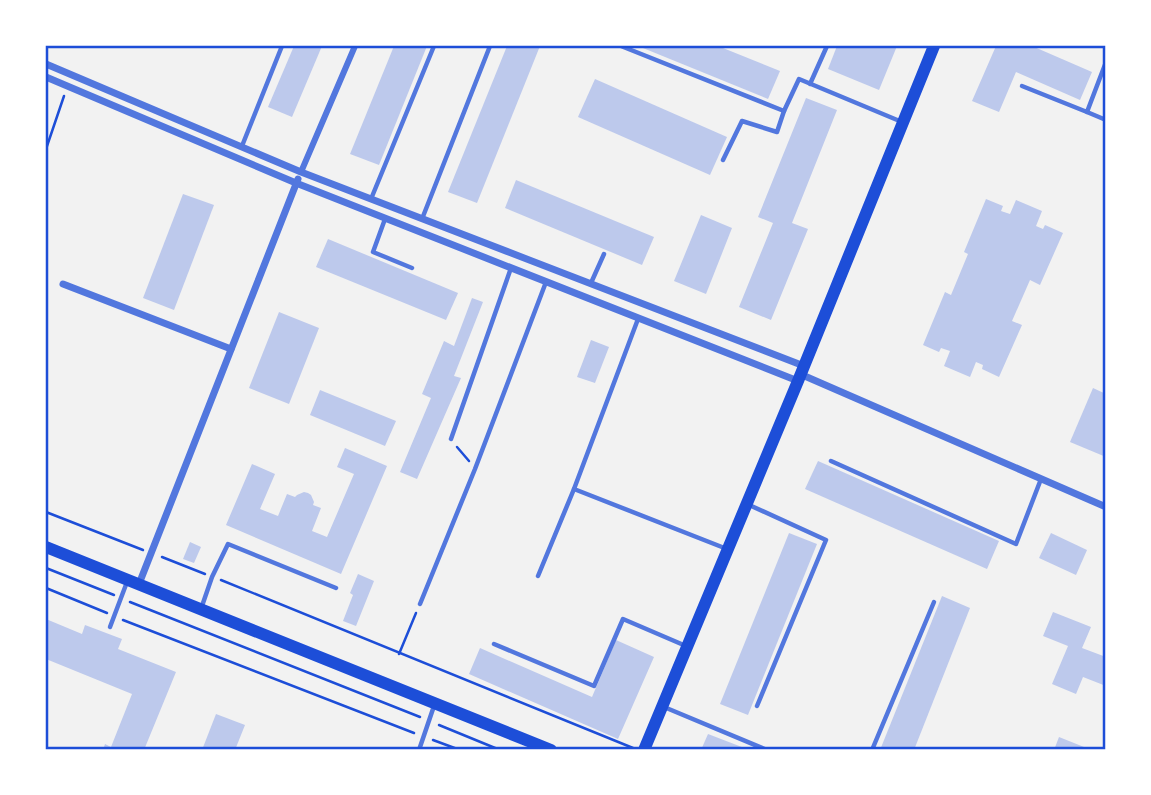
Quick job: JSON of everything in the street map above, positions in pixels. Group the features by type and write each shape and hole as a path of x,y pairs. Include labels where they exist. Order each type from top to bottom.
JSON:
{"main road":[{"path":"644,750 934,46"},
{"path":"46,547 435,703 536,747 551,750"}],"street":[{"path":"133,582 150,553 296,183 355,46"},
{"path":"46,64 301,172 590,284 1105,507"},
{"path":"46,78 296,183 546,282 638,318 801,374"},
{"path":"511,268 516,255"},
{"path":"64,284 230,349"}],"lane":[{"path":"242,147 282,46"},
{"path":"371,199 434,46"},
{"path":"422,219 490,46"},
{"path":"621,46 784,111"},
{"path":"810,84 827,46"},
{"path":"1087,113 1105,62"},
{"path":"723,160 742,121 777,132 799,79 903,122"},
{"path":"1022,86 1105,120"},
{"path":"385,218 373,252 412,268"},
{"path":"590,284 604,254"},
{"path":"451,439 511,268"},
{"path":"420,604 546,282"},
{"path":"538,576 638,318"},
{"path":"831,461 1016,544 1042,479"},
{"path":"573,489 728,549"},
{"path":"747,504 826,540 757,706"},
{"path":"201,609 212,577 228,544 336,588"},
{"path":"110,627 121,598 133,582"},
{"path":"872,750 934,602"},
{"path":"494,644 594,686 623,619 688,647"},
{"path":"419,750 435,703"},
{"path":"663,707 766,750"}],"path":[{"path":"46,149 68,87"},
{"path":"451,439 475,469"},
{"path":"46,512 636,750"},
{"path":"46,568 499,750"},
{"path":"46,588 460,750"},
{"path":"399,654 420,604"}],"building":[{"path":"294,46 322,46 292,117 268,107"},
{"path":"394,46 427,46 379,165 350,154"},
{"path":"507,46 540,46 477,203 448,192"},
{"path":"638,46 718,46 780,71 768,99"},
{"path":"837,46 897,46 879,90 828,69"},
{"path":"996,46 1032,46 1092,72 1080,100 1016,72 999,112 972,101"},
{"path":"595,79 727,137 710,175 578,117"},
{"path":"806,98 837,110 792,223 808,229 771,320 739,307 773,223 758,217"},
{"path":"516,180 654,237 642,265 505,208"},
{"path":"183,194 214,205 174,310 143,298"},
{"path":"986,199 1003,206 1001,211 1010,214 1016,200 1042,211 1036,226 1043,229 1045,225 1063,233 1040,285 1030,280 1012,321 1022,325 999,377 982,369 983,365 976,362 970,377 944,366 950,351 941,348 939,352 923,345 945,292 951,295 968,254 964,252"},
{"path":"701,215 732,228 706,294 674,281"},
{"path":"328,239 458,293 446,320 316,267"},
{"path":"472,298 483,302 454,376 461,378 417,479 400,472 431,398 422,394 444,341 454,346"},
{"path":"279,312 319,328 289,404 249,388"},
{"path":"591,340 609,347 595,383 577,377"},
{"path":"1093,388 1106,394 1106,457 1070,442"},
{"path":"320,390 396,421 385,446 310,415"},
{"path":"345,448 387,466 341,574 226,525 252,464 275,474 260,509 278,516 287,494 295,497 304,492 308,493 313,505 321,508 312,531 327,537 354,474 337,467"},
{"path":"818,461 999,541 987,569 805,489"},
{"path":"789,533 817,544 748,715 720,704"},
{"path":"1051,533 1087,550 1076,575 1039,558"},
{"path":"190,542 201,547 194,563 183,559"},
{"path":"358,574 374,581 356,626 343,621"},
{"path":"942,596 970,608 914,750 880,750"},
{"path":"1053,612 1091,627 1082,648 1106,657 1106,686 1083,677 1076,694 1052,684 1068,646 1043,636"},
{"path":"46,619 82,634 85,625 122,639 118,649 176,672 144,750 103,750 105,744 111,747 132,694 46,659"},
{"path":"616,640 654,657 618,739 469,674 480,648 592,697"},
{"path":"216,714 245,725 235,750 202,750"},
{"path":"708,734 747,749 747,750 701,750"},
{"path":"1059,737 1089,749 1089,750 1054,750"}]}
